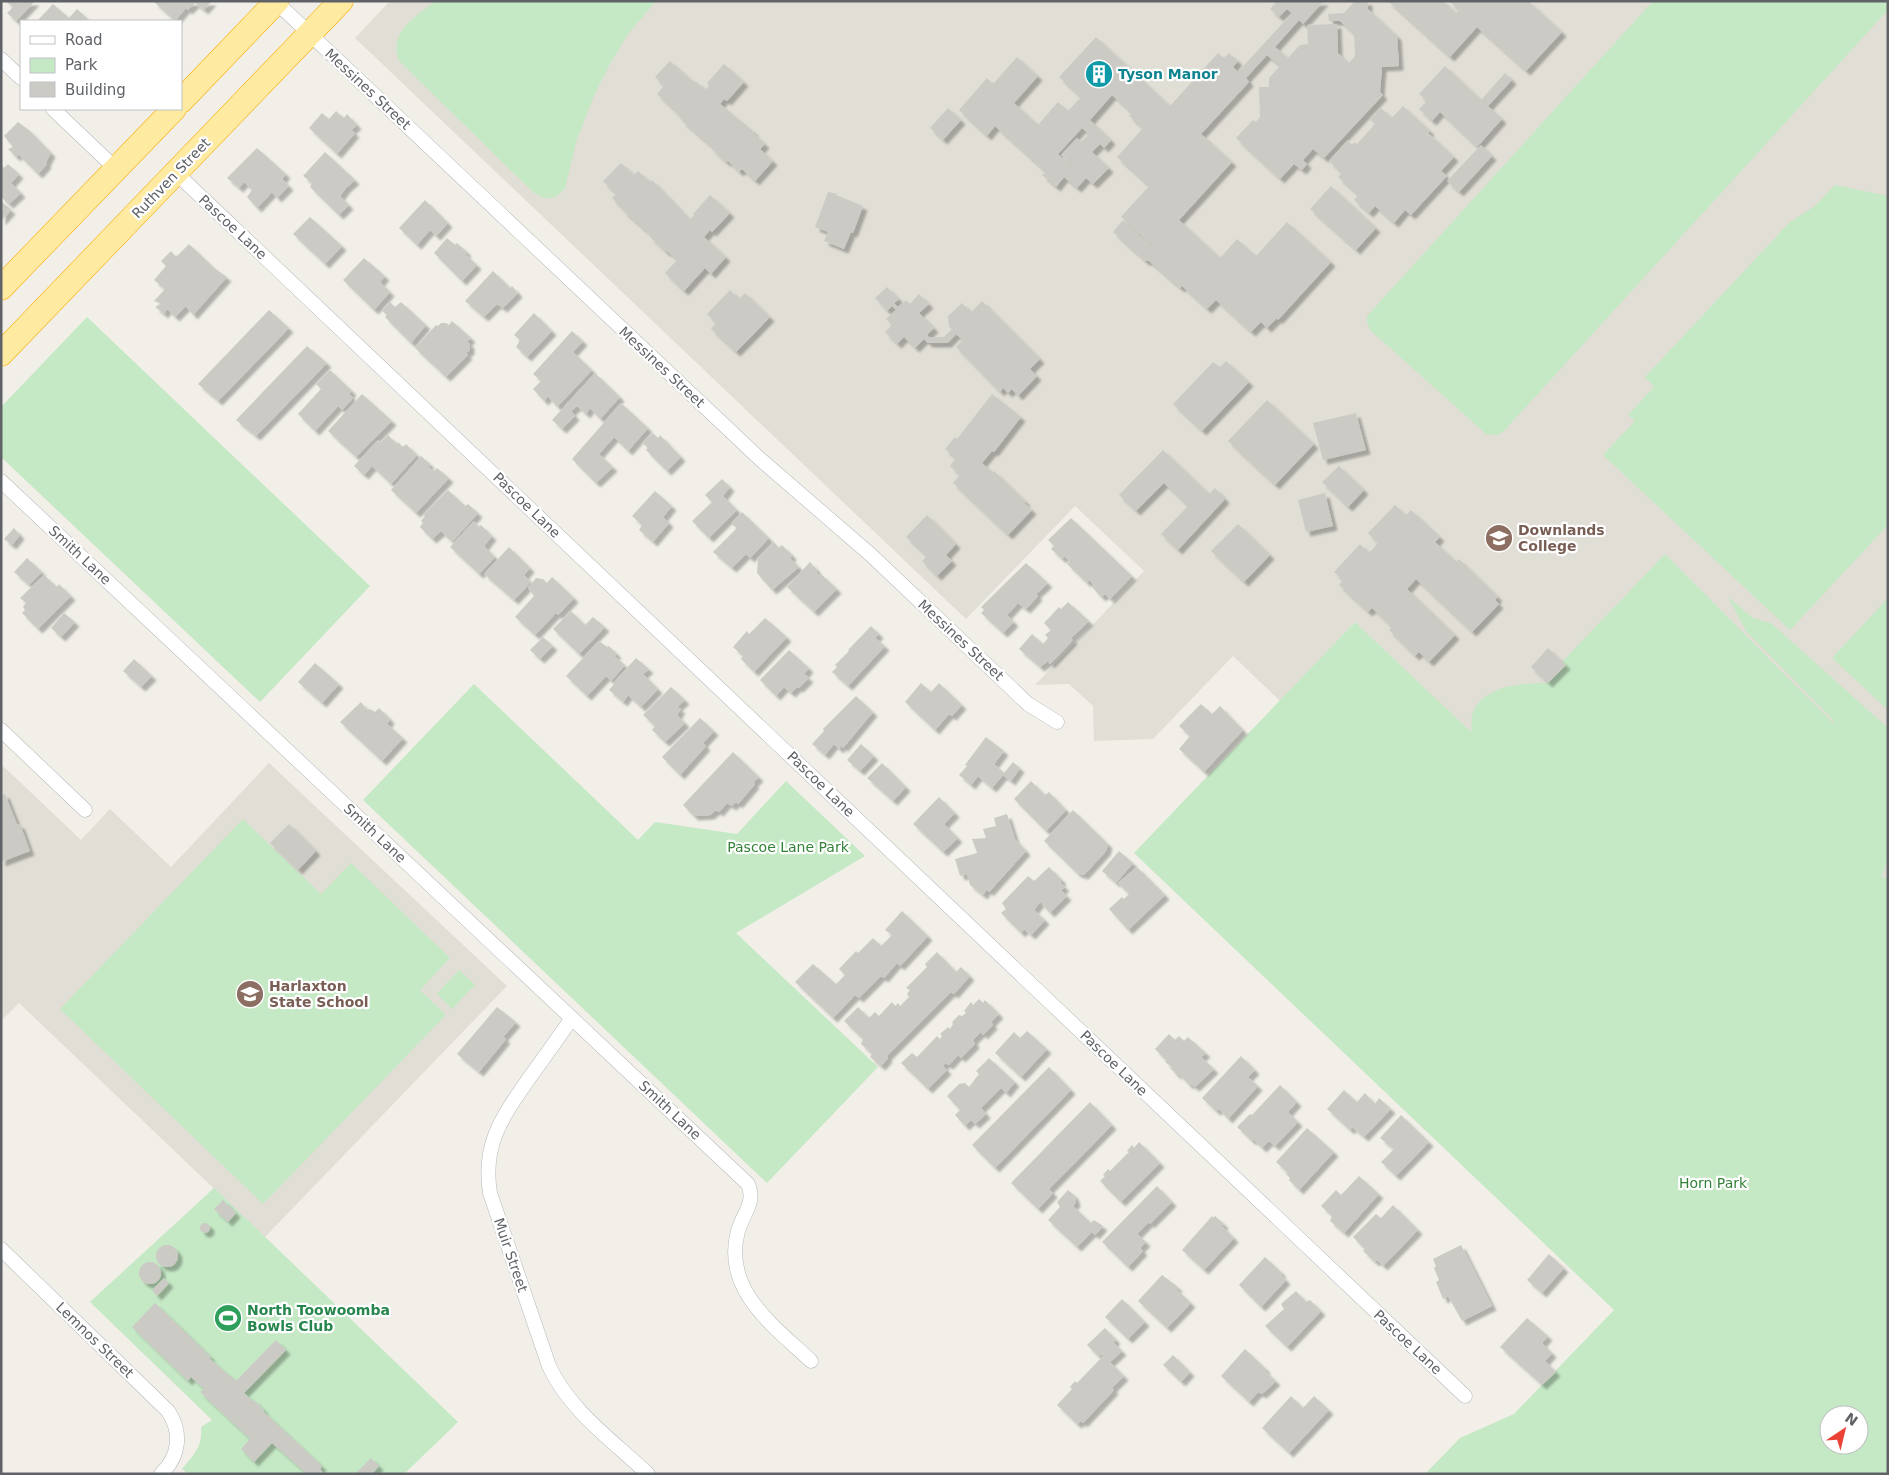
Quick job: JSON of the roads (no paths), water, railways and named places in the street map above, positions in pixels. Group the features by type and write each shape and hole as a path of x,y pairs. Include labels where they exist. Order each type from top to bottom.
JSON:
{"highway":[{"name":"Ruthven Street","path":"1,354 341,1"},
{"path":"182,100 276,2"},
{"path":"1,288 173,110"}],"street":[{"name":"Messines Street","path":"276,2 760,459 871,555 1028,704 1057,722"},
{"path":"1,59 20,77"},
{"path":"54,110 116,170"},
{"name":"Pascoe Lane","path":"176,173 1465,1396"},
{"name":"Smith Lane","path":"1,481 748,1184 752,1196 740,1226 736,1244 737,1269 740,1282 753,1305 811,1361"},
{"path":"1,730 86,810"},
{"name":"Muir Street","path":"572,1018 499,1122 489,1153 488,1180 490,1193 555,1380 572,1403 648,1474"},
{"name":"Lemnos Street","path":"1,1249 168,1411 173,1419 178,1437 174,1456 161,1474"}],"place":[{"name":"Tyson Manor","path":"1099,74"},
{"name":"Downlands College","path":"1499,538"},
{"name":"Harlaxton State School","path":"250,994"},
{"name":"North Toowoomba Bowls Club","path":"228,1318"}],"park label":[{"name":"Pascoe Lane Park","path":"788,847"},
{"name":"Horn Park","path":"1713,1183"}]}
